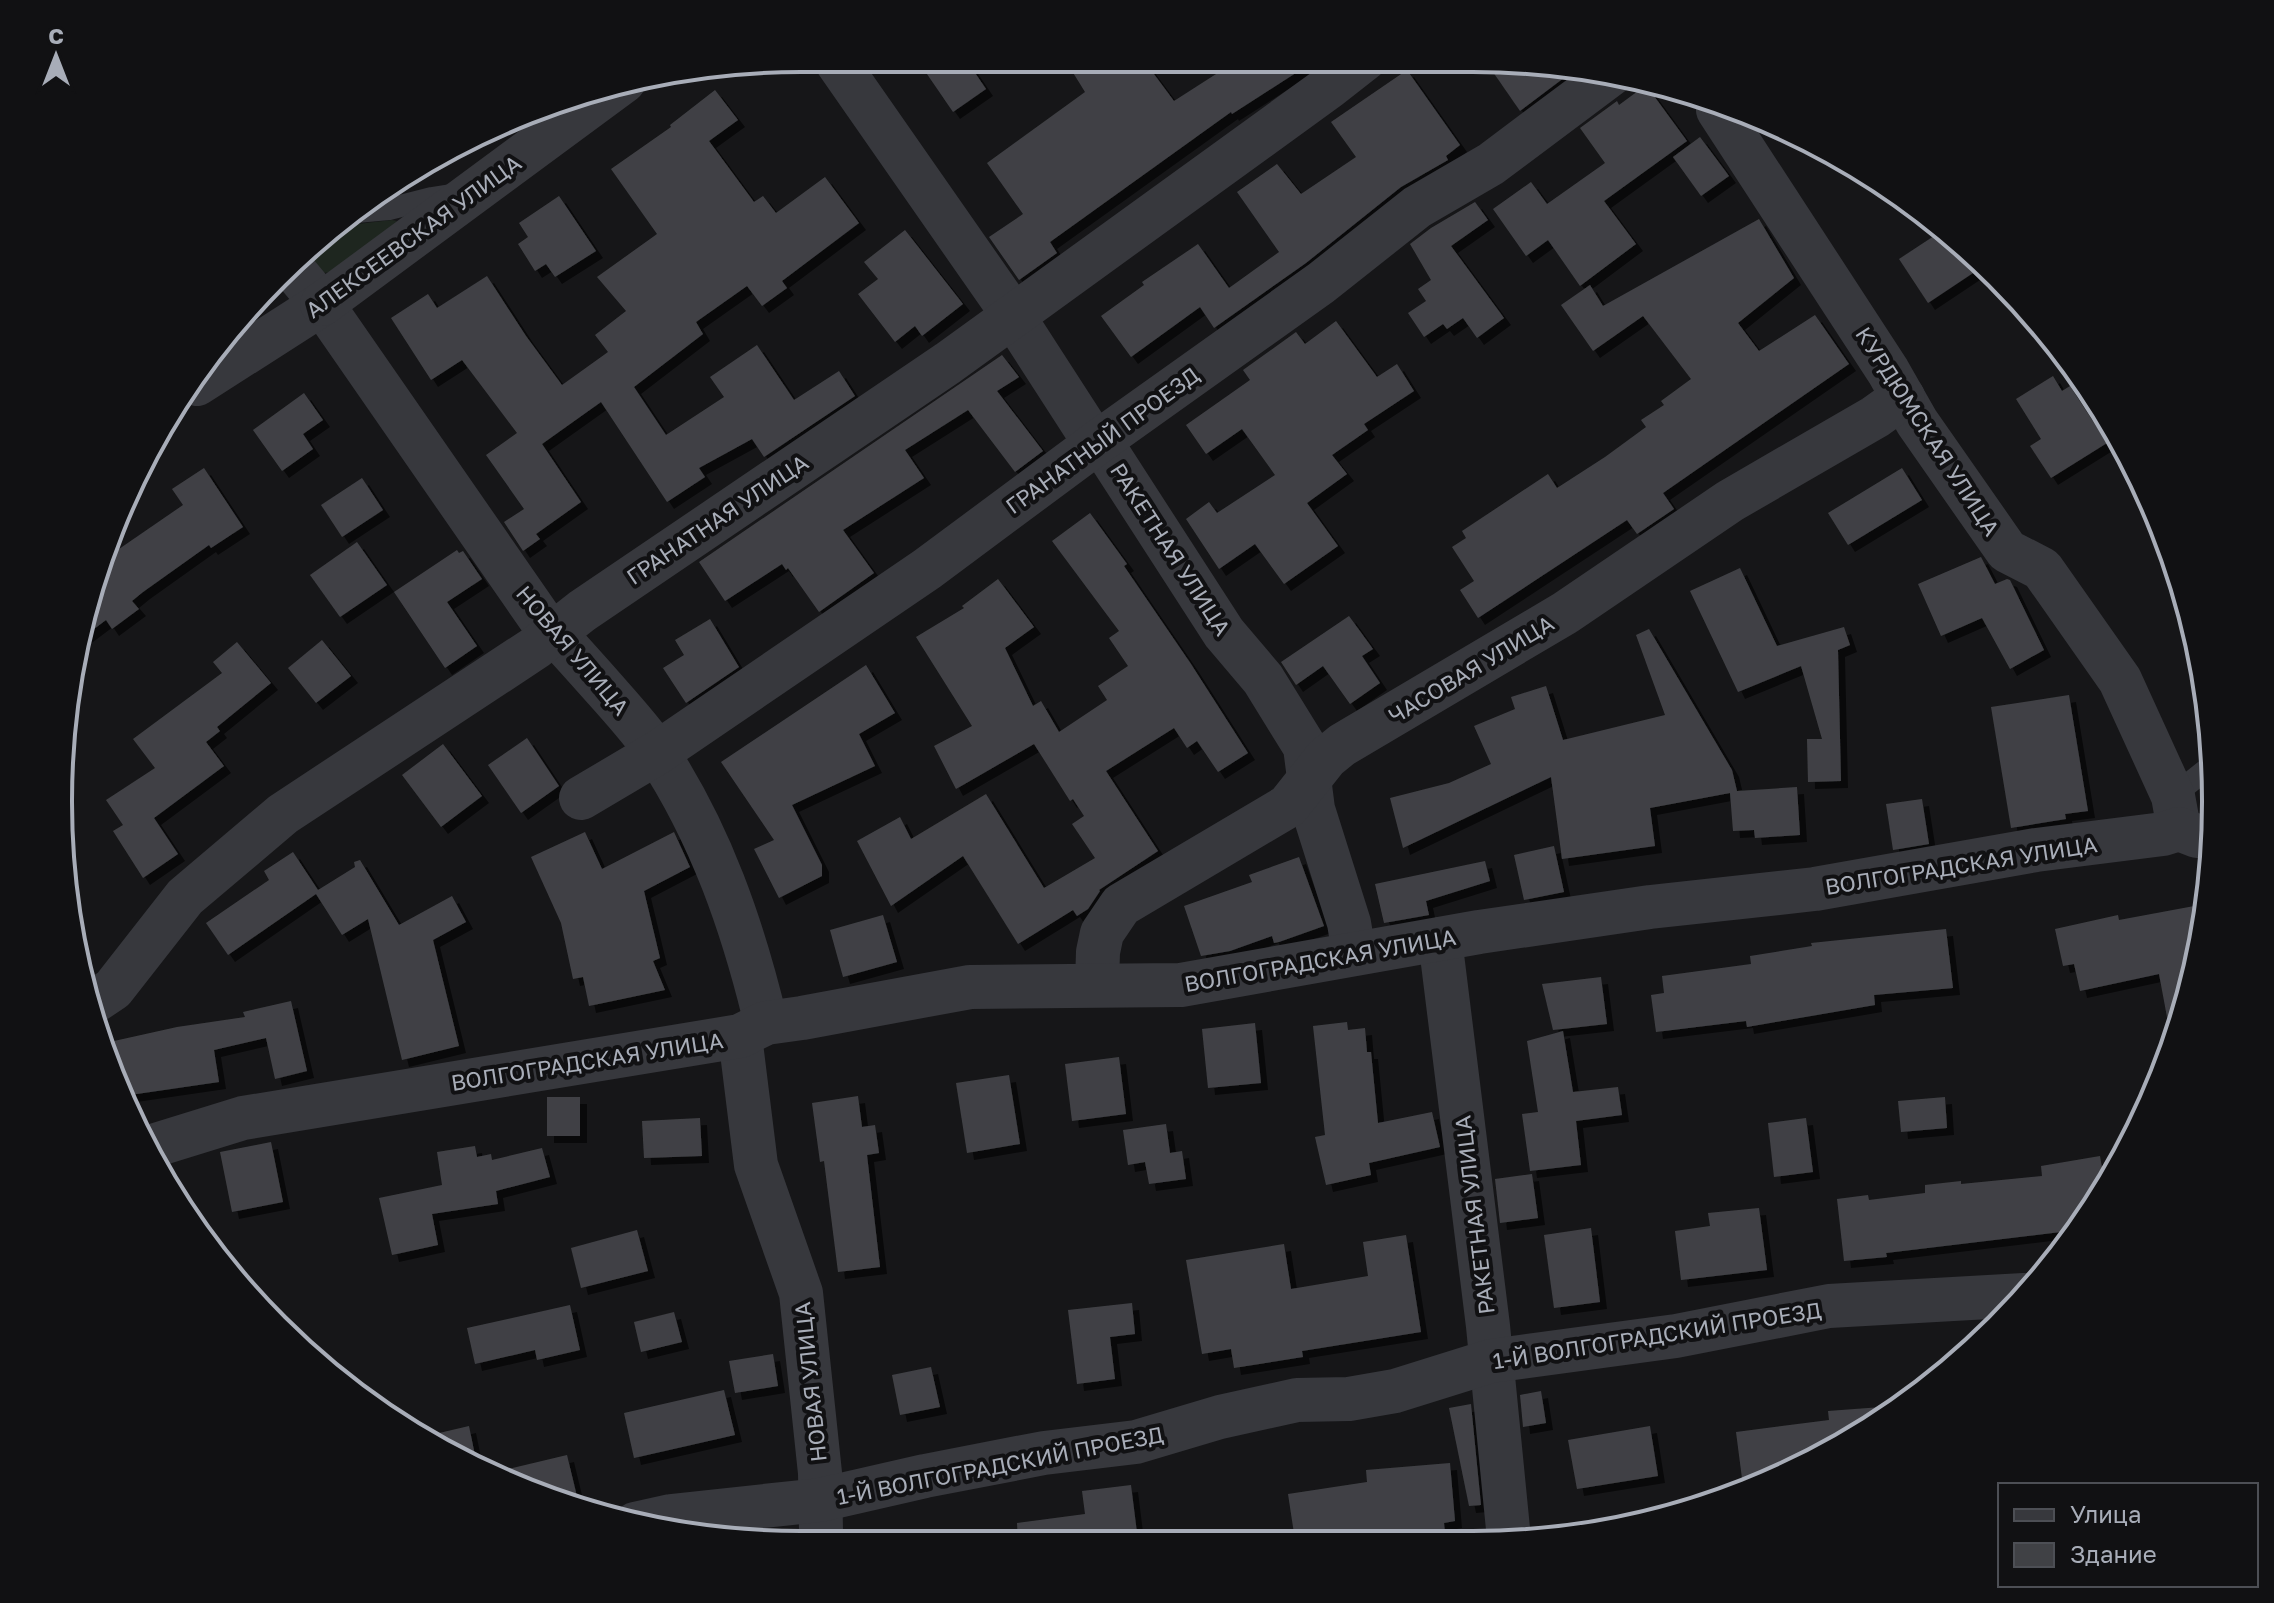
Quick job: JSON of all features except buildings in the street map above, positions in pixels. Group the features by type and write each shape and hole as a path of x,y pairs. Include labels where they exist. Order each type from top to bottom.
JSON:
{"street":[{"name":"РАКЕТНАЯ УЛИЦА","path":"844,72 1014,316 1084,426 1109,455 1224,633 1263,679 1305,747 1313,809 1349,923 1354,953"},
{"name":"ГРАНАТНАЯ УЛИЦА","path":"99,998 113,989 185,897 283,814 555,633 582,611 1014,316 1348,72"},
{"name":"ГРАНАТНЫЙ ПРОЕЗД","path":"581,798 657,753 927,569 1321,283 1417,207 1491,164 1599,83"},
{"name":"АЛЕКСЕЕВСКАЯ УЛИЦА","path":"209,376 322,304 596,102"},
{"name":"КУРДЮМСКАЯ УЛИЦА","path":"1722,117 1888,371 1917,422 2007,551 2042,569 2120,680 2189,820"},
{"name":"НОВАЯ УЛИЦА","path":"298,275 322,304 539,617 642,732 709,846 740,928 753,1030 756,1165 801,1293 819,1458 821,1531"},
{"name":"ЧАСОВАЯ УЛИЦА","path":"1097,984 1102,933 1121,905 1288,806 1309,777 1342,745 1565,613 1730,501 1875,417 1903,397"},
{"name":"ВОЛГОГРАДСКАЯ УЛИЦА","path":"158,1144 243,1118 753,1030 970,987 1181,985 1440,939 1650,907 1815,889 2036,850 2163,834 2189,820"},
{"name":"РАКЕТНАЯ УЛИЦА","path":"1440,939 1508,1529"},
{"name":"1-Й ВОЛГОГРАДСКИЙ ПРОЕЗД","path":"663,1518 820,1500 1044,1453 1136,1442 1220,1417 1297,1400 1349,1399 1395,1391 1491,1361 1676,1336 1829,1306 2008,1296"}],"lane":[{"path":"375,210 477,191"},
{"path":"2189,820 2202,790"}],"shaded area":[{"path":"397,221 340,272 317,273 309,264 356,224"}]}
